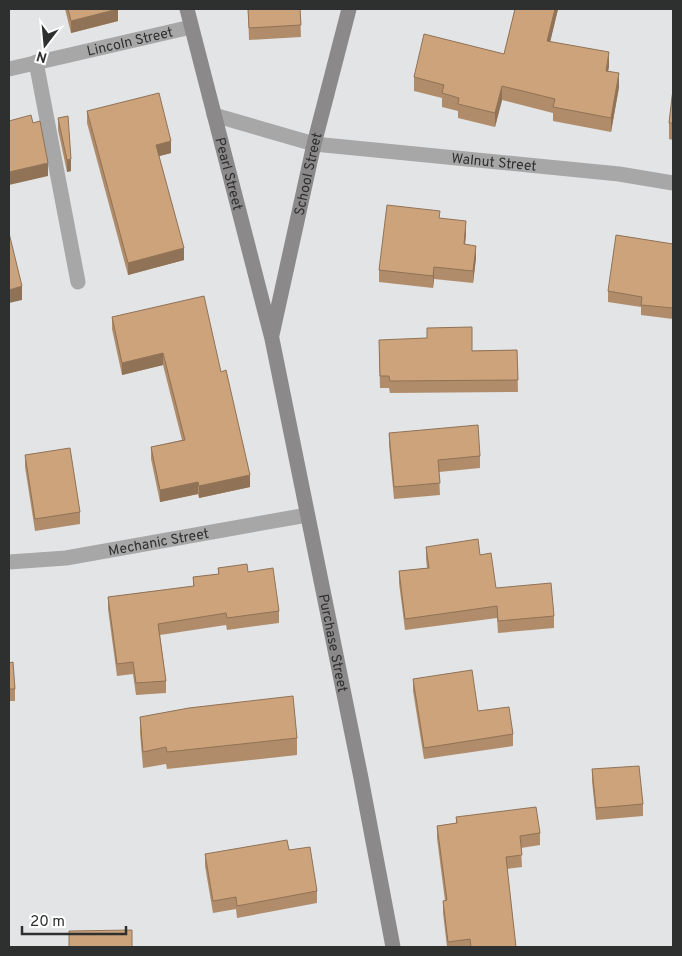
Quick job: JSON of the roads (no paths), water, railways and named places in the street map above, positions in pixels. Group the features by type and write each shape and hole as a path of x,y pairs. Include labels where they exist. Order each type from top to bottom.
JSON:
{"main road":[{"name":"Pearl Street","path":"186,9 272,339"},
{"name":"School Street","path":"272,339 314,144 350,9"},
{"name":"Purchase Street","path":"272,339 361,778 393,947"}],"street":[{"name":"Lincoln Street","path":"9,69 191,27"},
{"path":"36,62 78,282"},
{"name":"Walnut Street","path":"214,115 314,144 619,174 673,183"},
{"name":"Mechanic Street","path":"9,562 66,558 307,515"}]}
